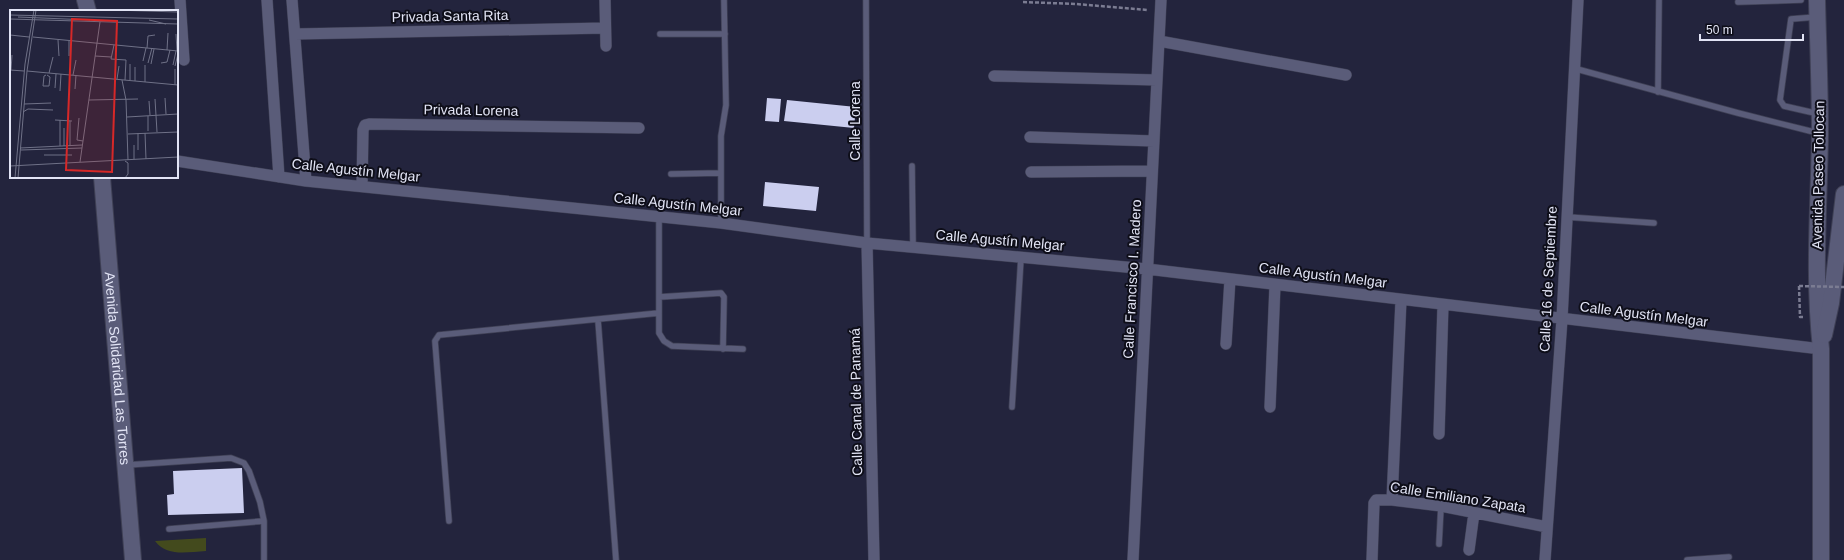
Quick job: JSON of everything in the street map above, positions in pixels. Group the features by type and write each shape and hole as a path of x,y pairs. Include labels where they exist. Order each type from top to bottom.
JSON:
{"main road":[{"path":"85,0 88,10"},
{"path":"91,0 92,10"},
{"name":"Avenida Paseo Tollocan","path":"1817,0 1820,133 1817,317 1820,349 1821,560"},
{"name":"Avenida Solidaridad Las Torres","path":"102,178 133,560"},
{"name":"Avenida Paseo Tollocan","path":"1820,349 1831,303 1844,194"}],"street":[{"path":"180,0 184,60"},
{"path":"267,0 280,177"},
{"path":"292,0 306,181"},
{"path":"605,0 606,46"},
{"name":"Calle 16 de Septiembre","path":"1545,560 1562,319 1573,68 1578,0"},
{"name":"Calle Francisco I. Madero","path":"1133,560 1161,6"},
{"name":"Privada Santa Rita","path":"295,34 605,28"},
{"path":"1159,41 1346,75"},
{"path":"994,76 1157,80"},
{"name":"Privada Lorena","path":"362,186 362,130 365,125 369,124 639,128"},
{"path":"1030,137 1154,141"},
{"name":"Calle Agustín Melgar","path":"178,161 306,181 721,222 867,243 1147,269 1820,349"},
{"path":"1031,172 1152,171"},
{"name":"Calle Canal de Panamá","path":"867,243 874,560"},
{"path":"1226,344 1230,279"},
{"path":"1270,407 1275,284"},
{"path":"1392,500 1401,300"},
{"path":"1439,434 1443,305"},
{"name":"Calle Emiliano Zapata","path":"1372,560 1375,501 1381,499 1441,506 1547,527"},
{"path":"1469,550 1474,513"}],"lane":[{"path":"721,222 721,136 726,105 724,0"},
{"name":"Calle Lorena","path":"866,0 867,243"},
{"path":"1658,92 1659,0"},
{"path":"1738,2 1801,0"},
{"path":"1818,16 1791,19 1780,100 1784,106 1819,114"},
{"path":"660,34 725,34"},
{"path":"1573,68 1658,92 1820,133"},
{"path":"912,166 913,247"},
{"path":"671,174 720,173"},
{"path":"659,216 659,332 664,341 672,346 743,350"},
{"path":"1566,217 1654,223"},
{"path":"1012,407 1021,257"},
{"path":"659,297 721,293 724,297 723,349"},
{"path":"449,521 435,341 436,338 439,336 659,313"},
{"path":"598,320 616,560"},
{"path":"125,465 231,458 244,463 249,471 260,502 264,521 264,560"},
{"path":"1439,544 1441,506"},
{"path":"169,529 264,521"},
{"path":"1687,560 1729,557"}],"path":[{"path":"1023,2 1161,6"},
{"path":"1799,286 1844,287"}],"green space":[{"path":"206,538 206,551 192,552 171,551 160,546 155,541"}],"building":[{"path":"767,98 781,99 779,122 765,121"},
{"path":"787,100 856,107 854,128 784,121"},
{"path":"765,182 819,187 816,211 763,206"},
{"path":"242,468 244,513 168,515 167,495 174,494 173,471"}]}
